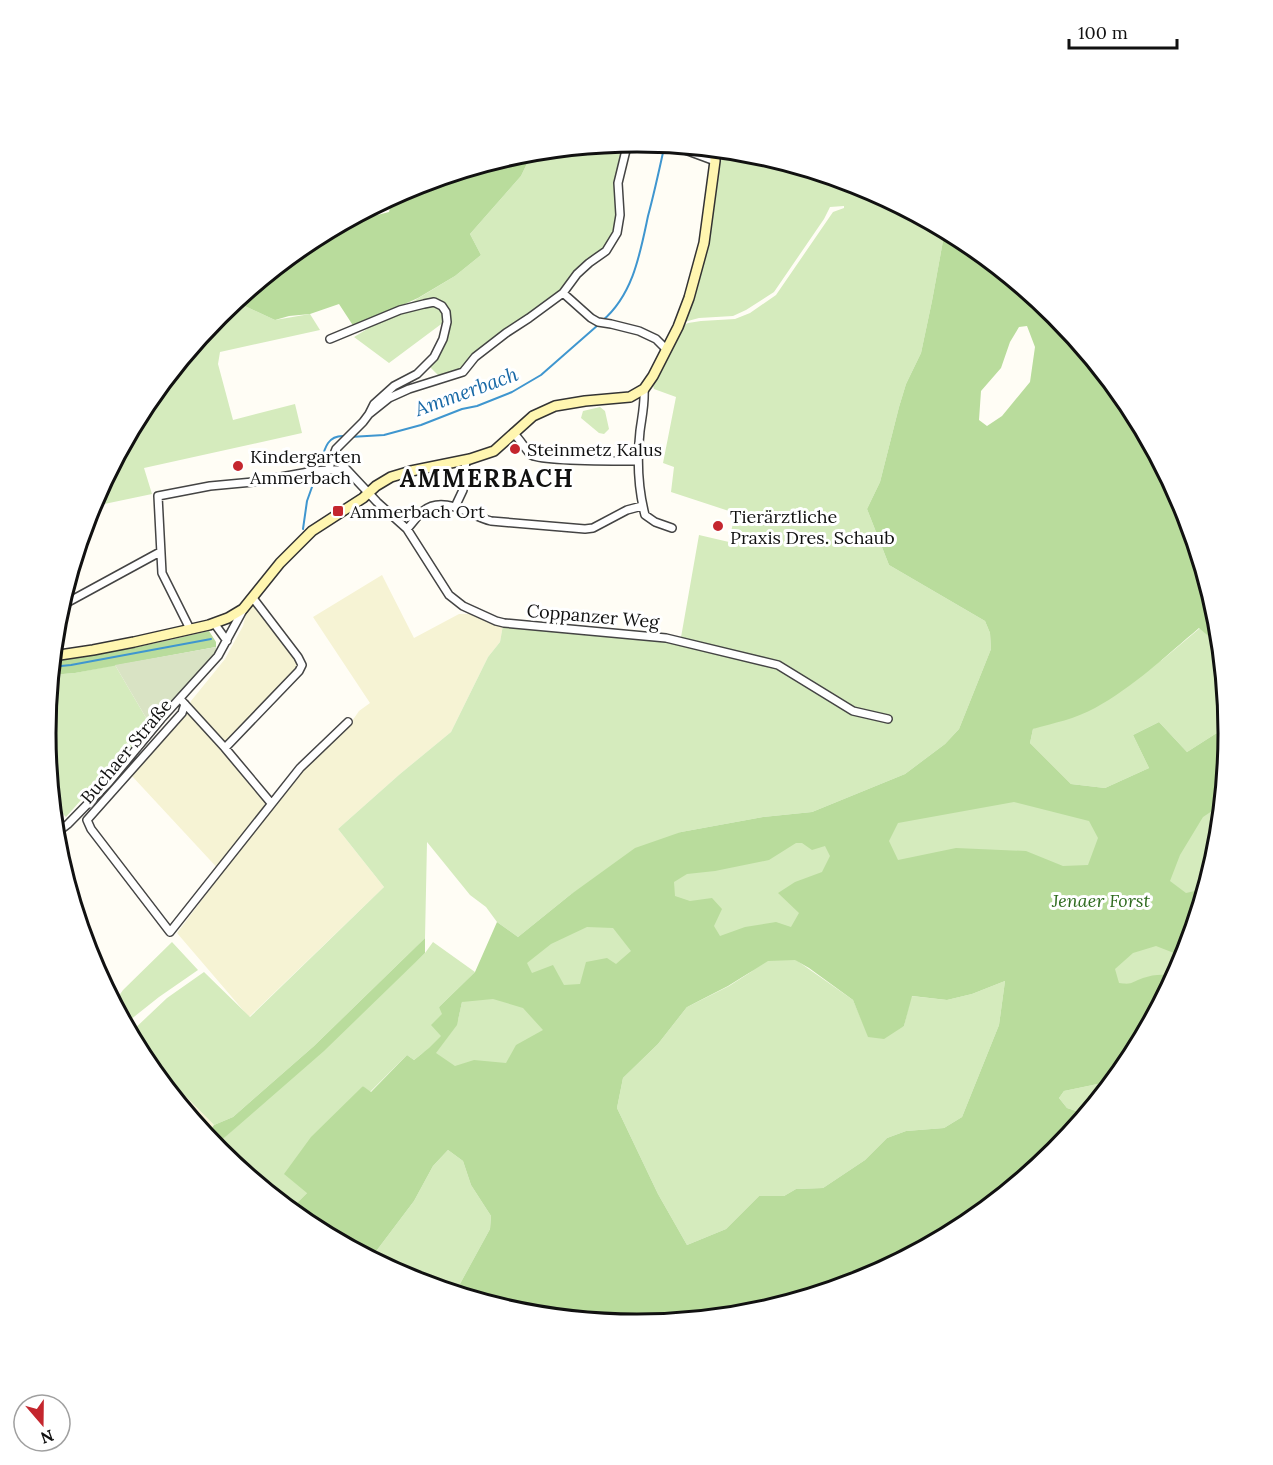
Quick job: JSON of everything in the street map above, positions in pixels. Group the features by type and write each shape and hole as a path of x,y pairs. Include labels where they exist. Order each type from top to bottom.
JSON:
{"main road":[{"path":"60,655 93,651 190,629 237,614 253,598 280,562 312,531 376,486 399,474 466,460 494,451 533,416 555,406 630,397 644,389 678,327 689,298 704,243 715,157"}],"street":[{"path":"326,470 336,449 369,414 389,398 409,388 463,372 476,357 506,333 563,293 577,274 606,251 617,233 620,215 618,183 625,152"},
{"path":"699,155 715,161"},
{"path":"563,293 598,322 639,331 656,339 666,349"},
{"path":"330,339 400,310 424,304 434,302 442,306 446,312 447,322 443,339 434,357 417,374 394,386 374,404 369,414"},
{"path":"644,389 645,402 638,461 642,506 645,515 655,522 672,528"},
{"path":"513,433 534,456 638,461"},
{"name":"Coppanzer Weg","path":"333,455 377,502 407,529 449,595 463,606 496,621 510,624 666,638 778,665 854,711 888,719"},
{"path":"455,507 463,490 466,460"},
{"path":"190,629 162,573 158,496 314,471 346,470"},
{"path":"407,529 434,504 455,507 481,519 492,521 585,529 593,528 627,510 642,506"},
{"path":"71,600 160,552"},
{"path":"225,748 299,671 302,665 253,598"},
{"name":"Buchaer Straße","path":"64,827 110,782 182,702 218,656 243,609"},
{"path":"214,623 227,642"},
{"path":"182,702 225,748 271,803 300,768 348,722"},
{"name":"Buchaer Straße","path":"182,702 182,713 87,819 91,829 170,932 271,803"}],"shaded area":[{"path":"382,575 414,638 459,614 471,614 503,625 500,642 488,657 451,732 338,829 384,887 249,1017 177,933 222,873 131,775 188,713 191,701 225,659 253,604 298,665 296,670 222,748 272,806 302,769 350,724 359,711 370,703 313,617"},
{"path":"178,1089 214,1125 212,1128"}],"green space":[{"path":"625,152 618,183 616,235 606,251 589,263 563,293 462,371 438,375 429,366 448,319 389,363 354,337 455,276 481,255 470,234 521,176 528,162 561,156"},
{"path":"717,157 787,171 823,182 893,211 943,239 921,353 906,384 880,482 867,509 889,565 985,621 990,633 991,649 959,729 945,744 905,774 812,812 763,817 681,832 570,895 518,937 497,922 486,907 470,895 427,842 425,938 314,1046 233,1117 214,1125 178,1089 136,1028 167,998 204,972 250,1017 384,887 338,829 451,732 488,657 500,642 503,625 652,637 680,643 699,535 729,542 735,513 671,492 674,467 663,463 676,397 654,389 653,386 681,327 688,323 701,321 735,319 750,313 776,295 833,212 844,206 830,207 774,292 746,310 733,316 699,318 684,322 692,299"},
{"path":"528,162 521,176 470,234 481,255 455,276 418,298 354,327 339,304 310,314 275,320 243,305 314,249 368,218 389,212 390,206 450,182"},
{"name":"Jenaer Forst","path":"943,239 1020,296 1073,349 1097,379 1140,442 1158,476 1187,546 1198,582 1209,637 1199,628 1149,671 1109,700 1080,715 1033,729 1030,743 1071,784 1105,788 1149,768 1133,735 1159,722 1187,752 1218,732 1213,811 1203,817 1180,855 1170,881 1186,893 1196,891 1174,953 1156,946 1133,953 1115,969 1119,983 1127,984 1152,975 1164,975 1140,1023 1120,1055 1099,1084 1064,1091 1059,1098 1067,1108 1077,1111 1073,1116 1020,1169 959,1216 927,1236 859,1269 787,1294 750,1302 712,1309 674,1312 636,1314 599,1312 561,1309 523,1302 459,1286 490,1229 491,1216 471,1185 463,1161 448,1150 433,1166 414,1201 376,1252 314,1216 297,1203 307,1193 284,1174 311,1137 363,1086 371,1092 407,1055 414,1060 441,1036 431,1025 442,1014 439,1007 475,972 497,922 518,937 570,895 635,848 681,832 763,817 812,812 905,774 945,744 959,729 991,649 990,633 985,621 889,565 867,509 880,482 906,384 921,353","holes":["1027,326 1035,347 1030,382 1002,416 987,426 979,420 981,391 1001,368 1010,342 1019,327","1014,802 1089,821 1098,838 1088,865 1063,866 1026,851 956,848 898,860 889,841 898,823","796,843 802,843 812,850 825,846 830,856 822,872 795,882 778,893 799,913 791,927 776,922 745,927 720,936 714,926 722,909 712,898 690,901 675,896 674,882 687,874 769,860","587,927 613,928 631,951 616,964 607,958 586,962 580,984 564,985 553,965 532,973 527,963 551,944","795,960 853,1000 868,1037 884,1039 904,1026 912,996 947,1000 972,994 1005,981 999,1025 962,1117 944,1128 906,1131 887,1138 865,1160 823,1188 796,1189 784,1196 759,1196 726,1229 687,1245 658,1194 617,1108 623,1078 658,1044 687,1007 728,986 768,961","493,999 523,1008 543,1030 516,1045 506,1063 474,1060 455,1066 436,1053 457,1025 462,1002"]},
{"path":"243,305 275,320 310,314 320,330 220,352 218,364 233,420 295,404 302,433 144,468 152,494 102,504 133,442 153,410 200,349"},
{"path":"600,407 605,411 609,429 604,434 599,433 581,418 583,411"},
{"path":"1200,628 1209,636 1213,657 1218,732 1187,752 1159,722 1133,735 1149,768 1105,788 1071,784 1030,743 1033,729 1162,660"},
{"path":"209,631 216,642 216,647 59,674 60,659 150,644"},
{"path":"216,647 216,654 152,728 115,665"},
{"path":"115,665 152,728 114,771 110,767 66,817 61,812 57,770 57,695 59,674"},
{"name":"Jenaer Forst","path":"1217,755 1213,808 1198,883 1173,955 1138,1026 1008,950 796,960 853,1000 869,1037 904,1026 911,996 947,1000 972,994 1005,981 999,1025 962,1117 944,1128 906,1131 887,1138 865,1160 823,1188 796,1189 784,1196 759,1196 726,1229 687,1245 658,1194 617,1108 623,1078 658,1044 687,1007 729,986 754,970 470,1126 358,1242 302,1207 424,1052 414,1060 407,1055 370,1092 363,1086 307,1193 297,1203 253,1169 223,1139 425,953 433,942 475,972 439,1007 458,1020 462,1002 501,977 657,862 934,794 1090,804"},
{"path":"425,938 425,953 324,1051 223,1139 212,1128 233,1117 314,1046"},
{"path":"172,942 198,970 131,1019 119,996"},
{"path":"1099,1084 1077,1111 1067,1108 1059,1098 1064,1091"},
{"path":"448,1150 463,1161 471,1185 491,1216 490,1229 459,1286 376,1252 414,1201 433,1166"}],"waterway":[{"name":"Ammerbach","path":"602,321 613,311 634,273 663,153"},
{"name":"Ammerbach","path":"350,437 384,435 421,425 512,392 541,375 598,325"},
{"name":"Ammerbach","path":"319,468 329,442 333,438 344,436"},
{"name":"Ammerbach","path":"303,529 307,501 317,473"},
{"name":"Ammerbach","path":"59,666 211,639"}],"place":[{"name":"Steinmetz Kalus","path":"515,449"},
{"name":"Kindergarten Ammerbach","path":"238,466"},
{"name":"Ammerbach Ort","path":"338,511"},
{"name":"Tierärztliche Praxis Dres. Schaub","path":"718,526"}],"district":[{"name":"AMMERBACH","path":"487,478"}]}
